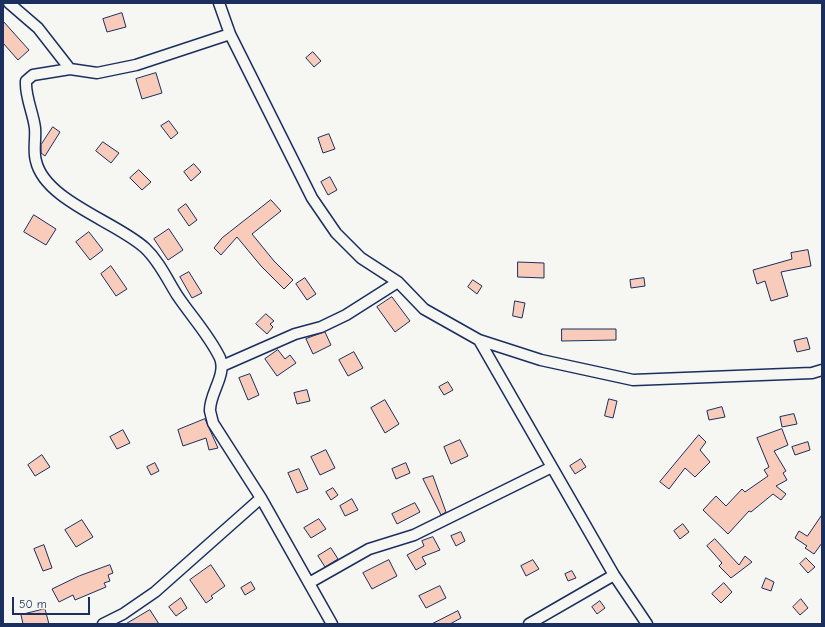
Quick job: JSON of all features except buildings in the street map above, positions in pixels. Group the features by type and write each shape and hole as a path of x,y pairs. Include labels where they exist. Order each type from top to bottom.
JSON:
{"street":[{"path":"9,3 38,28 70,69"},
{"path":"219,3 230,34 312,198 336,233 361,258 398,282 424,309 479,340 541,360 633,380 812,373 822,370"},
{"path":"230,34 136,66 97,73 70,69 33,75 26,80 25,88 35,127 36,161 44,180 91,216 125,232 145,249 163,270 178,296 207,336 220,359 222,366 210,410 213,422 261,498 332,624"},
{"path":"222,366 295,334 327,324 346,315 398,282"},
{"path":"479,340 614,575 646,624"},
{"path":"309,583 369,550 420,532 552,467"},
{"path":"103,624 123,614 155,592 261,498"},
{"path":"530,624 614,575"}]}
